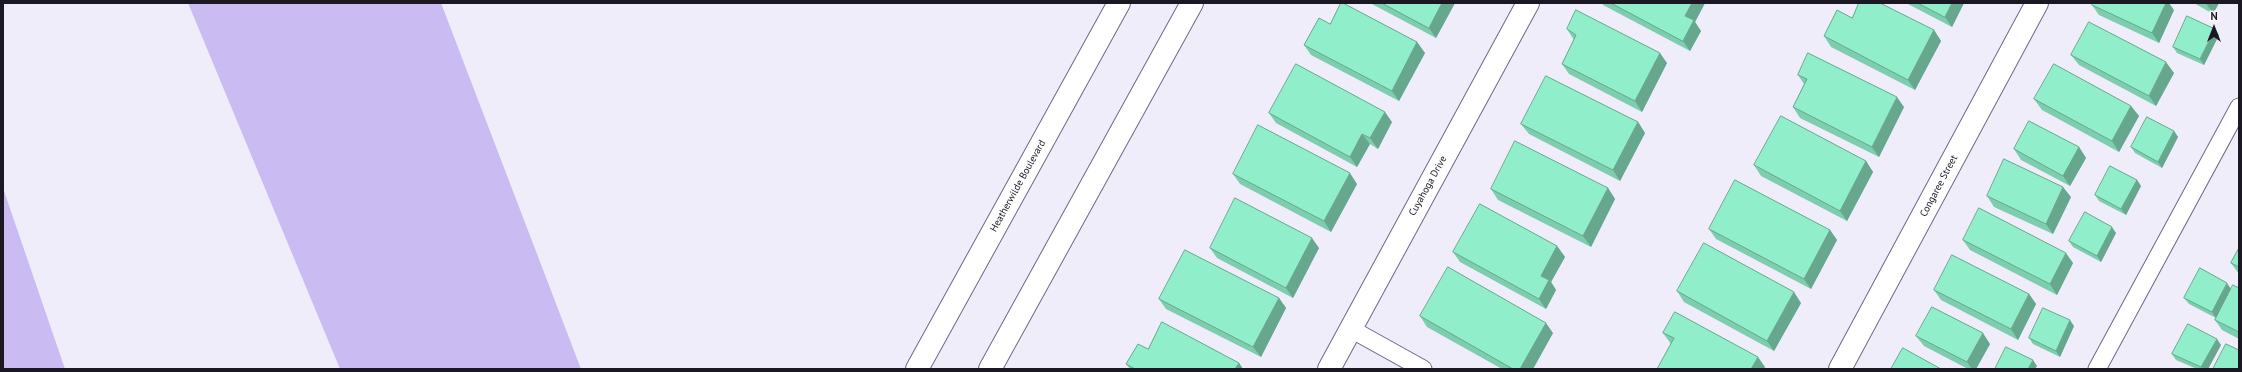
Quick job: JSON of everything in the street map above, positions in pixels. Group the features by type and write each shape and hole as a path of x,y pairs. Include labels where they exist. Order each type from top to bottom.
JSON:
{"main road":[{"name":"Heatherwilde Boulevard","path":"917,369 1119,3"},
{"path":"990,369 1192,3"},
{"name":"Cuyahoga Drive","path":"1329,369 1528,3"},
{"name":"Congaree Street","path":"1840,369 2037,3"}],"lane":[{"path":"2097,369 2239,107"},
{"path":"1351,329 1423,369"}],"shaded area":[{"path":"188,3 441,3 581,369 340,369"},
{"path":"3,188 65,369 3,369"}],"building":[{"path":"1341,3 1417,42 1392,91 1304,45 1319,18 1330,24"},
{"path":"1382,3 1442,3 1429,28"},
{"path":"1611,3 1692,3 1685,16 1694,20 1683,41"},
{"path":"1859,3 1880,3 1934,30 1908,80 1824,36 1837,10 1852,18"},
{"path":"1918,3 1952,3 1945,17"},
{"path":"2093,3 2166,3 2152,33 2092,5"},
{"path":"1576,10 1660,53 1635,101 1562,64 1576,35 1567,29"},
{"path":"2187,16 2215,29 2200,59 2173,47"},
{"path":"2089,22 2166,62 2149,96 2071,55"},
{"path":"1808,53 1897,97 1872,147 1793,107 1807,79 1798,75"},
{"path":"1296,64 1385,112 1370,138 1362,134 1350,157 1269,113"},
{"path":"2054,64 2131,106 2112,141 2034,99"},
{"path":"1546,76 1638,122 1613,170 1521,124"},
{"path":"1781,116 1866,161 1840,211 1754,165"},
{"path":"2147,117 2174,131 2158,162 2131,147"},
{"path":"2029,121 2079,147 2063,176 2014,149"},
{"path":"1258,125 1350,173 1324,221 1233,174"},
{"path":"1515,141 1608,188 1583,236 1491,189"},
{"path":"2004,159 2063,187 2046,224 1987,196"},
{"path":"2110,166 2137,180 2121,209 2095,195"},
{"path":"1735,180 1830,230 1804,279 1709,229"},
{"path":"1235,198 1312,238 1286,288 1210,248"},
{"path":"1480,204 1557,246 1541,276 1549,280 1539,299 1453,252"},
{"path":"1979,208 2066,253 2050,284 1963,240"},
{"path":"2085,212 2112,227 2097,256 2069,241"},
{"path":"1704,243 1794,292 1767,341 1677,291"},
{"path":"2239,248 2239,267 2231,263"},
{"path":"1185,250 1279,298 1253,347 1159,299"},
{"path":"1952,255 2029,294 2011,329 1934,290"},
{"path":"1448,267 1546,323 1520,369 1513,369 1420,316"},
{"path":"2200,268 2227,283 2212,312 2184,298"},
{"path":"2233,285 2239,288 2239,332 2215,320"},
{"path":"1932,307 1983,333 1967,362 1916,336"},
{"path":"2043,308 2070,320 2056,351 2029,338"},
{"path":"1675,312 1758,357 1751,369 1657,369 1674,338 1663,333"},
{"path":"1162,322 1239,363 1235,369 1135,369 1126,364 1138,344 1148,349"},
{"path":"2188,324 2217,339 2201,367 2172,354"},
{"path":"2226,344 2239,350 2239,369 2213,369"},
{"path":"2006,347 2033,360 2028,369 1995,369"},
{"path":"1903,348 1941,369 1891,369"}]}
